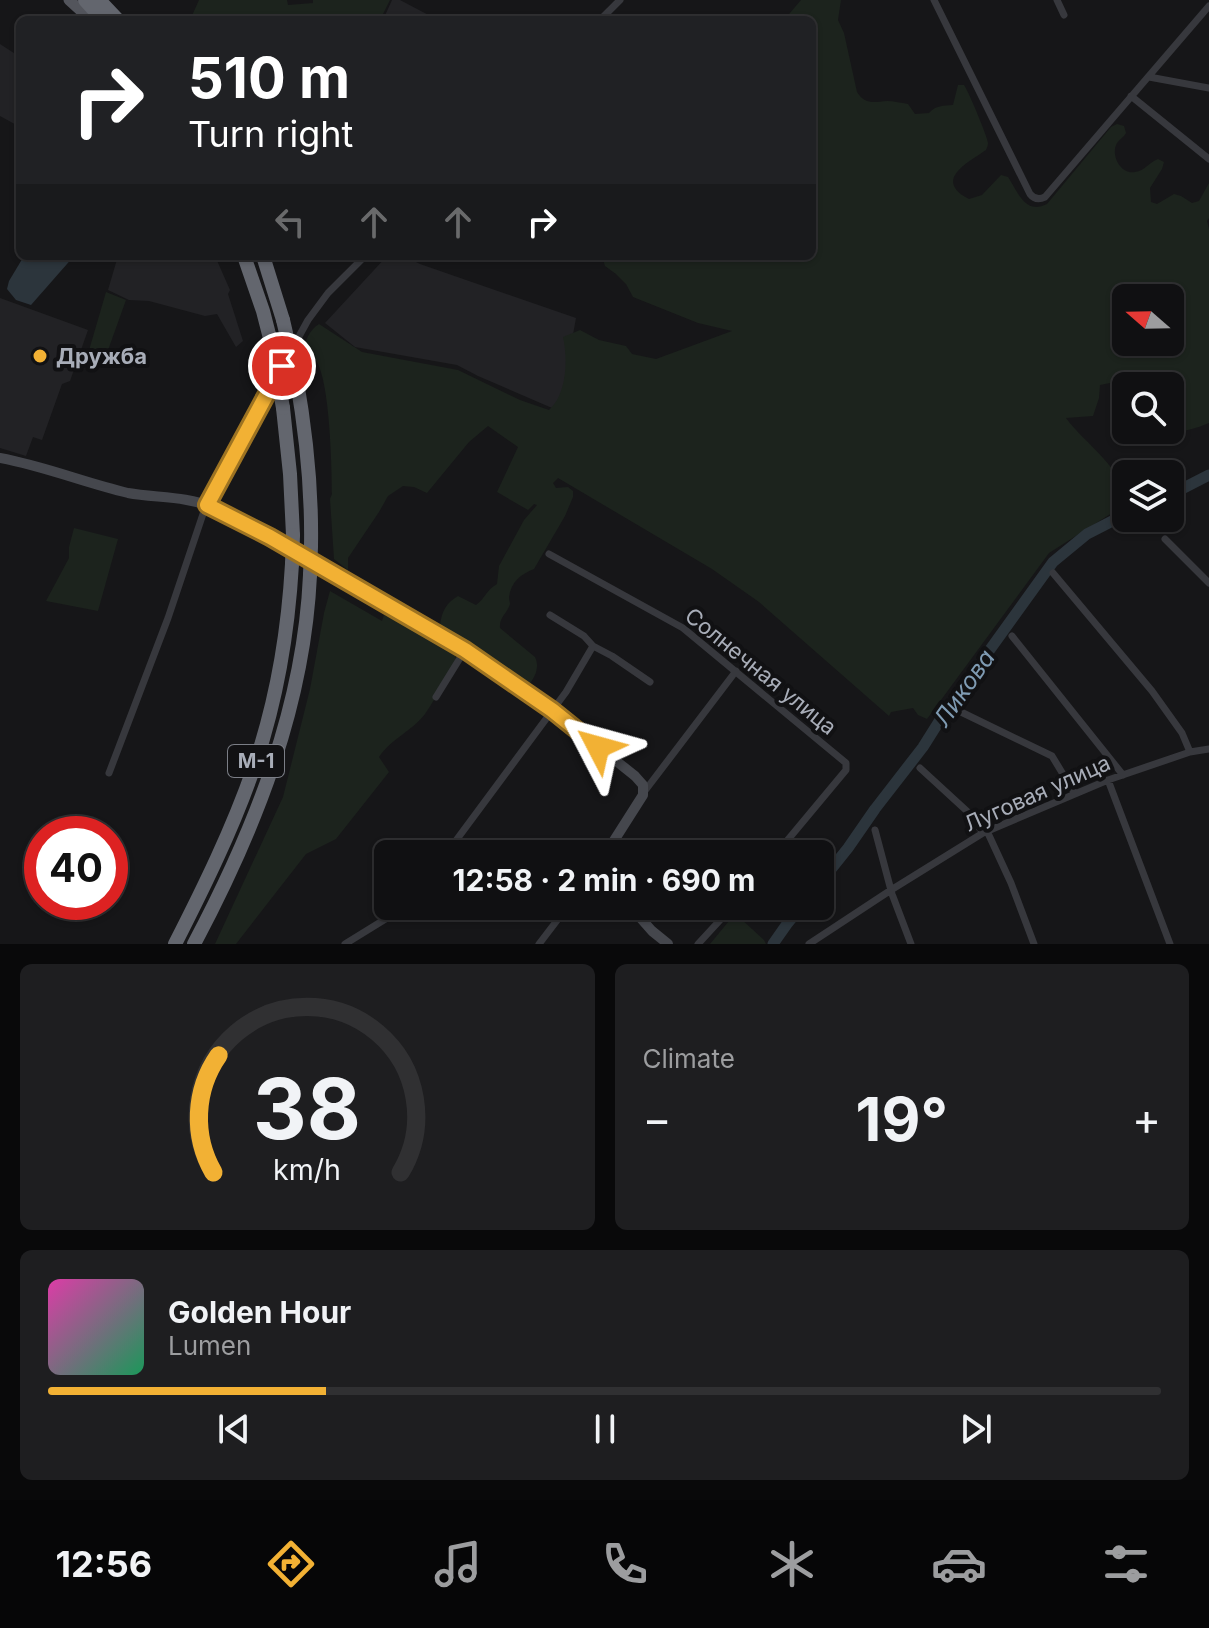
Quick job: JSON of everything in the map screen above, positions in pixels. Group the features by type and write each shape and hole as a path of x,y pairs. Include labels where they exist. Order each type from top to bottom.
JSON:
{"highway":[{"path":"85,0 99,16"},
{"path":"102,0 116,16"},
{"name":"М-1","path":"175,944 219,858 254,768 282,655 292,564 290,474 283,408 272,346 245,260"},
{"name":"М-1","path":"194,944 246,837 282,737 301,658 310,575 311,501 307,443 283,320 264,260"}],"main road":[{"path":"69,0 87,16"}],"street":[{"path":"604,16 620,0"},
{"path":"934,0 1030,194 1036,198 1045,197 1209,6"},
{"path":"1057,0 1064,15"},
{"path":"1149,77 1209,88"},
{"path":"1131,96 1209,159"},
{"path":"109,773 207,505 308,320 328,293 361,260"},
{"path":"0,458 105,487 207,505 270,537 465,650 552,710 635,776 643,785 644,792"},
{"path":"1165,539 1209,583"},
{"name":"Солнечная улица","path":"549,554 683,628 847,765 788,840"},
{"path":"1053,573 1152,691 1182,733 1190,752"},
{"path":"550,615 650,682"},
{"path":"1012,636 1123,775"},
{"path":"456,840 566,692 593,646"},
{"path":"436,697 465,650"},
{"path":"615,840 644,792 736,671"},
{"path":"961,712 1052,756 1075,794"},
{"name":"Луговая улица","path":"809,944 985,832 1108,780 1190,752 1209,749"},
{"path":"920,768 985,832 1011,883 1034,944"},
{"path":"1108,780 1170,944"},
{"path":"875,830 891,890 911,944"},
{"path":"345,944 384,920"},
{"path":"539,944 557,920"},
{"path":"642,920 668,944"},
{"path":"698,944 720,920"}],"shaded area":[{"path":"199,0 287,0 288,5 313,3 313,0 390,0 382,16 192,16"},
{"path":"392,0 400,0 430,16 385,16"},
{"path":"801,0 841,0 838,20 844,33 857,92 867,101 908,104 915,114 929,113 937,107 953,105 958,85 964,85 988,143 986,150 963,166 954,178 958,192 969,199 982,195 1001,175 1008,177 1028,204 1039,207 1047,204 1111,127 1117,124 1124,126 1126,133 1115,148 1121,167 1135,172 1158,159 1164,162 1150,188 1151,202 1157,204 1174,194 1192,203 1199,201 1209,183 1209,423 1184,431 1184,372 1112,372 1112,393 1110,383 1100,385 1093,416 1066,418 1112,469 1112,513 1049,553 927,719 918,715 913,708 891,712 889,716 759,602 712,569 558,478 553,483 556,488 568,487 573,491 573,497 534,569 514,583 510,604 500,624 500,628 535,657 536,672 528,686 440,625 445,608 458,596 476,605 497,584 499,566 524,520 537,505 528,510 497,492 518,447 488,426 469,442 427,493 403,486 388,496 348,558 348,570 334,559 330,499 331,444 324,382 314,358 302,352 310,333 319,324 362,352 458,370 520,400 549,410 559,395 565,376 563,337 580,330 599,340 626,346 632,354 656,359 732,331 698,323 633,297 616,274 605,266 603,260 816,260 816,16 787,16"},
{"path":"0,44 16,54 16,125 0,116"},
{"path":"22,260 70,260 31,305 16,300 7,289"},
{"path":"117,260 217,260 230,290 228,294 243,341 236,347 217,314 205,316 149,301 129,300 108,290"},
{"path":"383,260 412,260 576,318 559,411 457,365 355,347 325,323"},
{"path":"106,292 126,300 102,367 85,364"},
{"name":"Дружба","path":"0,298 88,330 70,381 62,384 42,440 33,437 26,456 0,448"},
{"path":"74,528 118,539 98,611 46,601 69,558"},
{"path":"330,591 382,621 384,615 454,650 456,659 425,714 379,757 389,772 336,839 306,854 236,944 215,944 283,797"},
{"path":"742,920 766,944 710,944 729,921"}],"waterway":[{"name":"Ликова","path":"1184,488 1209,475"},
{"name":"Ликова","path":"834,866 923,747 1053,562 1087,534 1112,521"},
{"name":"Ликова","path":"773,944 790,920"}],"place":[{"name":"Дружба","path":"40,356"}],"route":[{"path":"282,366 207,505 270,537 465,650 552,710 598,747"}]}
